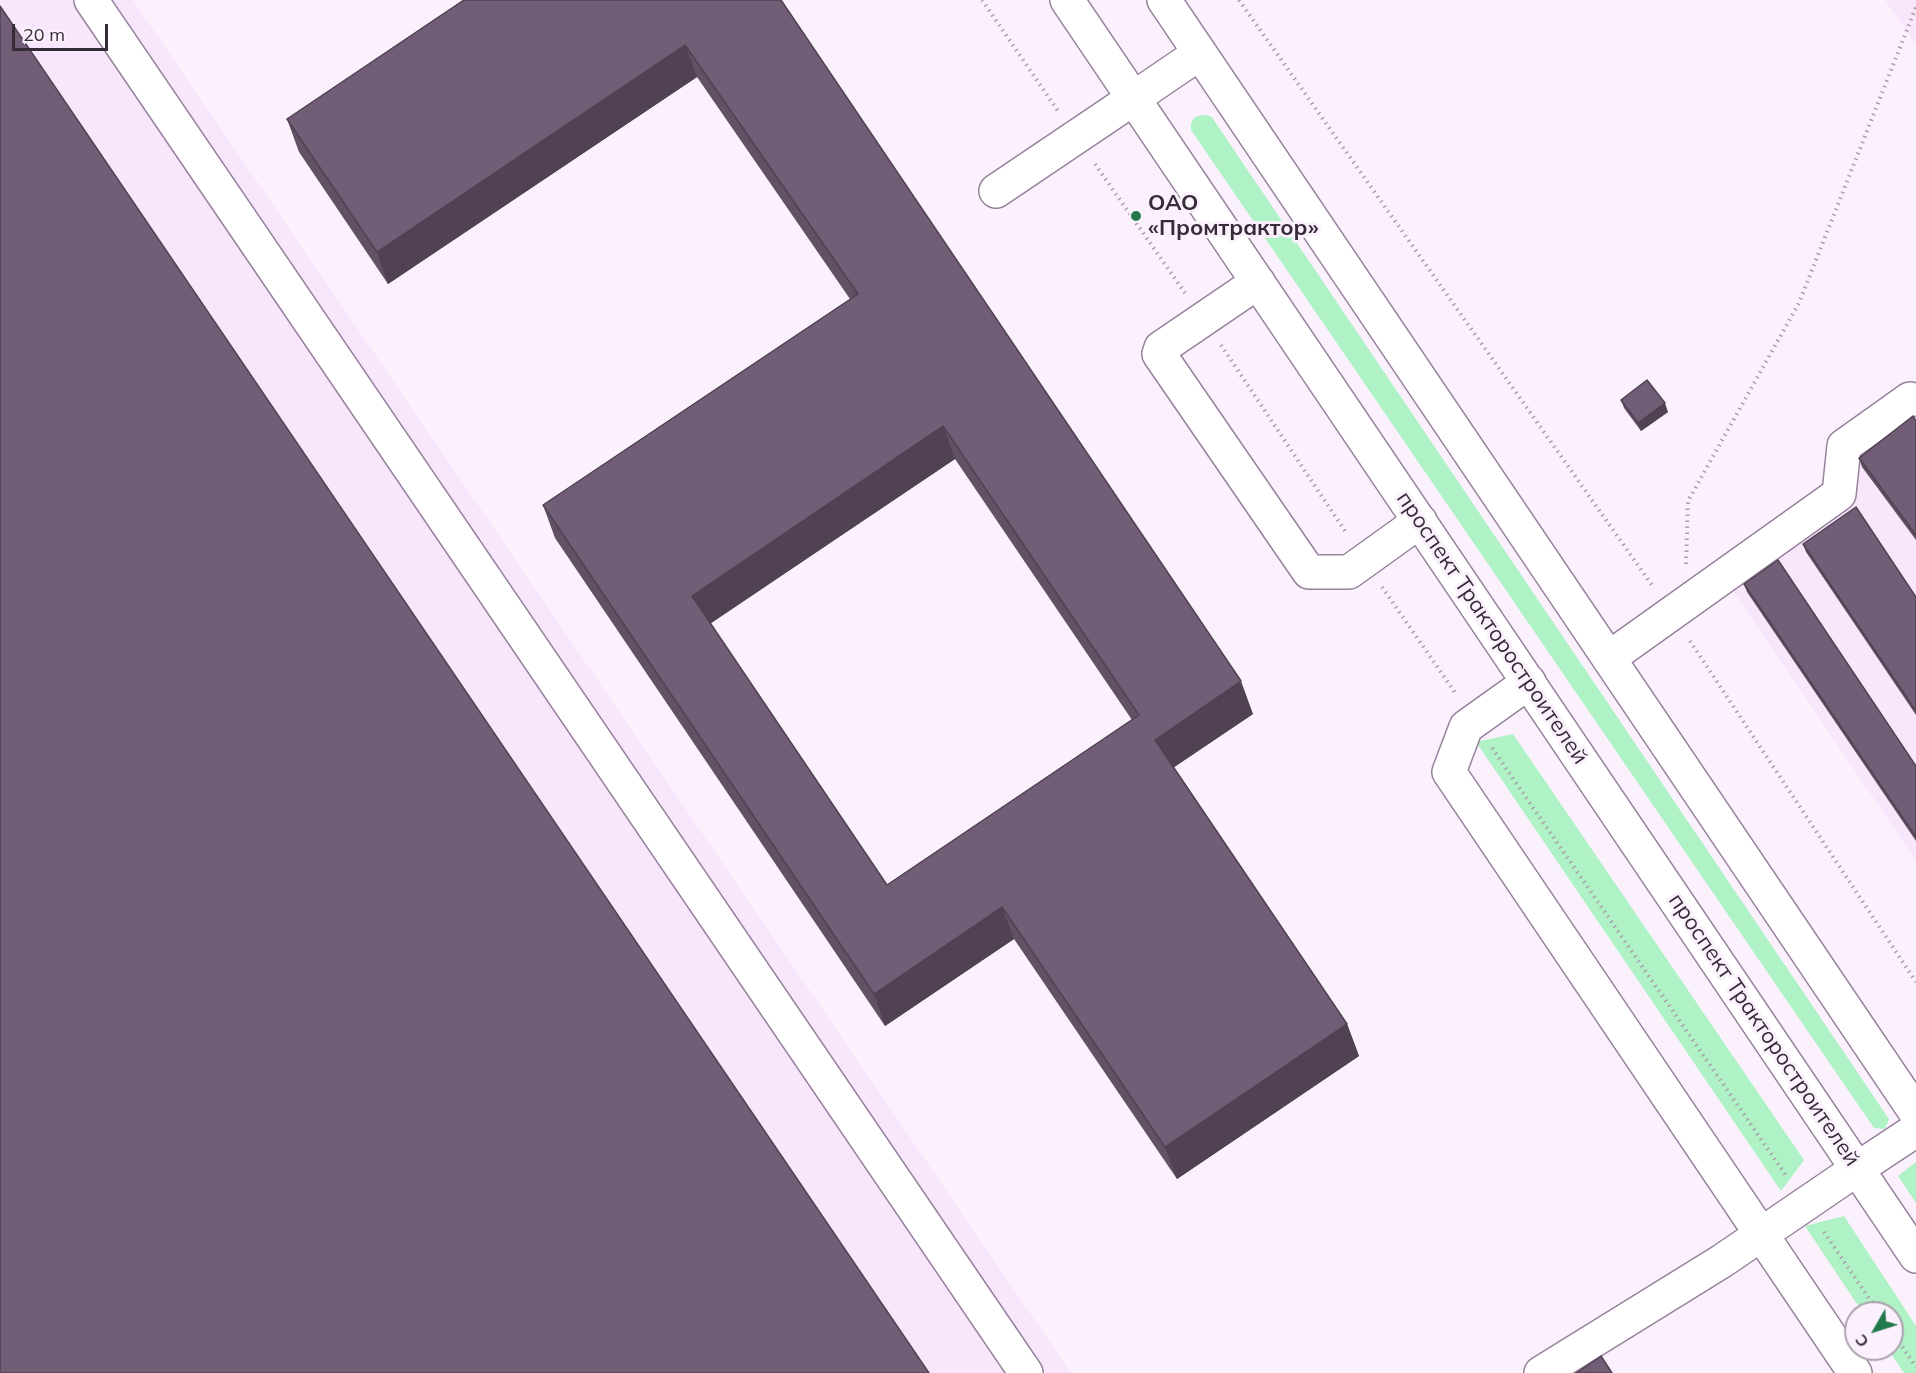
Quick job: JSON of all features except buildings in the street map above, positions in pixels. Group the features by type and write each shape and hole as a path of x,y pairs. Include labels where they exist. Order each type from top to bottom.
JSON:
{"main road":[{"path":"91,0 1026,1373"},
{"name":"проспект Тракторостроителей","path":"1067,0 1916,1256"},
{"path":"1164,0 1916,1113"},
{"path":"996,191 1200,53"},
{"path":"1258,282 1161,348 1159,354 1310,572 1349,572 1420,521"},
{"path":"1609,658 1839,494 1844,446 1910,399"},
{"path":"1529,682 1466,727 1449,772 1855,1373"},
{"path":"1541,1373 1761,1235 1916,1131"}],"path":[{"path":"982,0 1062,116"},
{"path":"1239,0 1678,609 1916,982"},
{"path":"1678,609 1688,501 1799,303 1916,7"},
{"path":"1094,162 1187,296"},
{"path":"1216,339 1347,535"},
{"path":"1381,585 1457,696"},
{"path":"1490,744 1789,1181"},
{"path":"1820,1227 1871,1301"},
{"path":"1904,1350 1916,1367"}],"shaded area":[{"path":"0,0 133,0 1071,1373 0,1373"},
{"path":"1885,0 1916,0 1916,45"},
{"path":"1916,426 1916,861 1714,563"}],"green space":[{"path":"1211,116 1889,1119 1885,1129 1874,1128 1191,130 1191,123 1195,117"},
{"path":"1513,734 1804,1160 1781,1191 1476,742"},
{"path":"1916,1162 1916,1203 1898,1176"},
{"path":"1844,1216 1900,1301 1855,1301 1805,1226"},
{"path":"1904,1308 1916,1326 1916,1373 1904,1373 1896,1361 1904,1361"}],"place":[{"name":"ОАО «Промтрактор»","path":"1136,216"}]}
